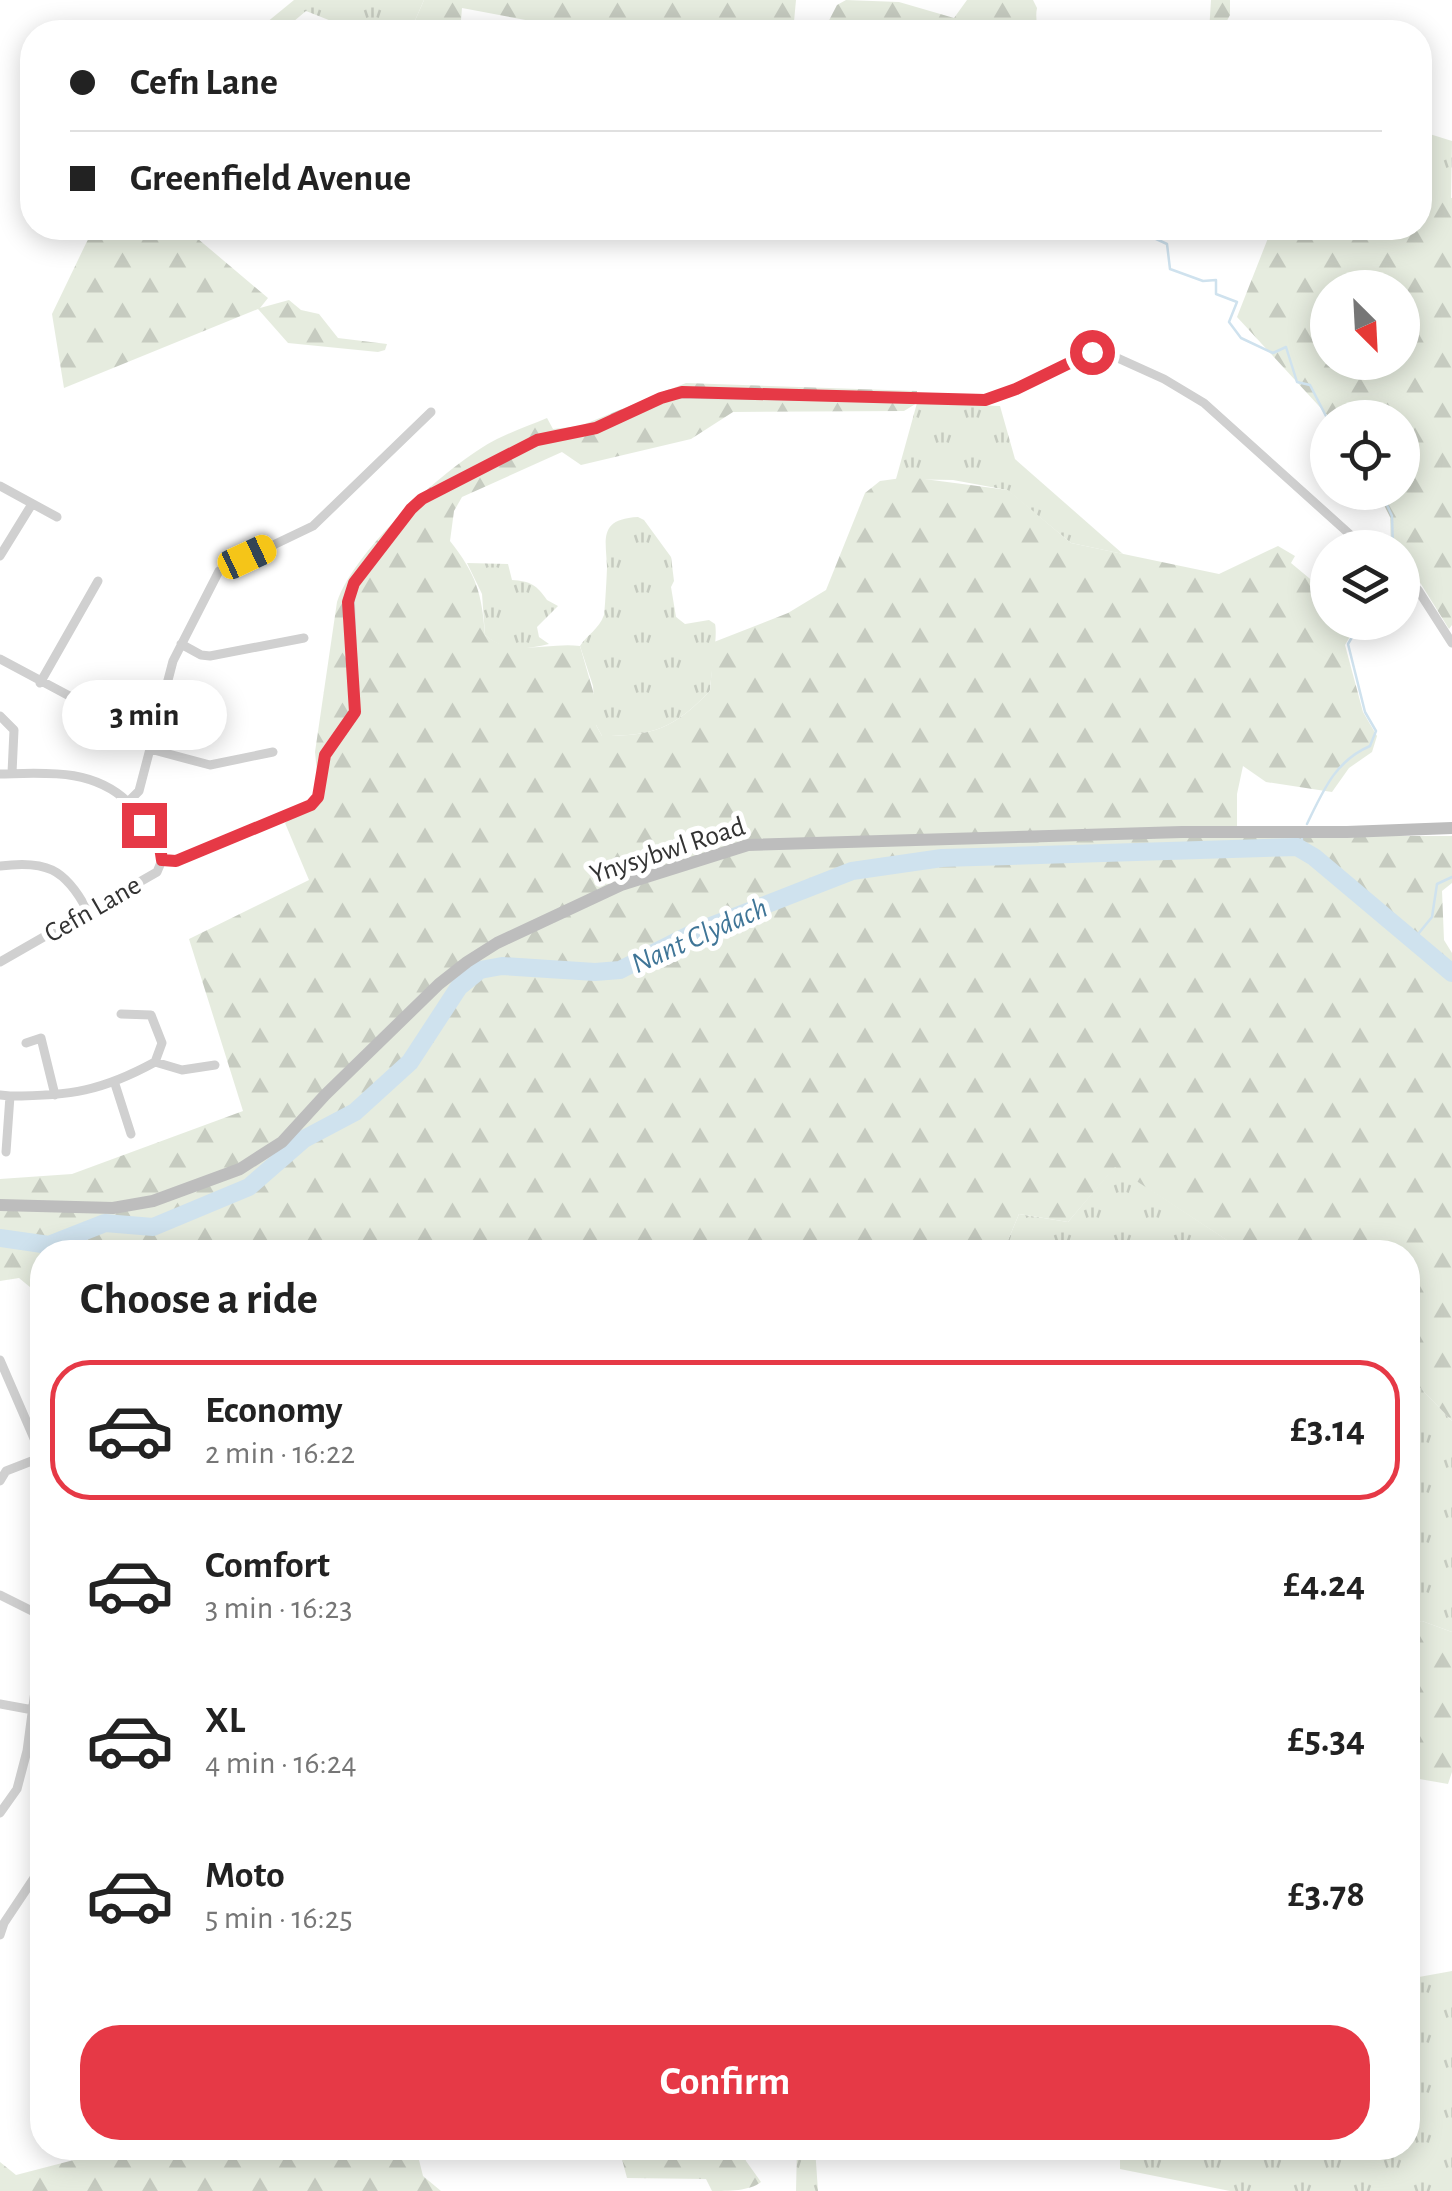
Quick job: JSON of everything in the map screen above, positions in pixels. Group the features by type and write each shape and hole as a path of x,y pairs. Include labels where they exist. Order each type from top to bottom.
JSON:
{"main road":[{"name":"Ynysybwl Road","path":"0,1205 114,1208 154,1201 240,1169 282,1142 325,1094 466,962 497,943 621,885 748,845 1452,828"}],"street":[{"name":"Cefn Lane","path":"0,962 157,872 162,860 176,861 311,805 318,797 325,755 355,712 350,593 411,509 422,499 537,440 596,428 670,394 985,400 1102,351 1164,379 1204,403 1345,530"},
{"path":"128,802 139,791 166,680 219,571 313,526 432,412"},
{"path":"0,486 57,517"},
{"path":"0,556 32,504"},
{"path":"40,683 98,581"},
{"path":"1420,593 1452,643"},
{"path":"181,644 210,656 304,638"},
{"path":"0,659 120,723 152,733"},
{"path":"0,716 14,730 12,773"},
{"path":"150,749 210,765 273,752"},
{"path":"0,774 72,774 114,789 160,847 162,860"},
{"path":"0,866 28,862 62,874 87,910"},
{"path":"4,1145 5,1096 56,1096 115,1084 155,1062 162,1043 151,1014 121,1014"},
{"path":"26,1044 41,1038 56,1096"},
{"path":"155,1062 182,1070 214,1065"},
{"path":"115,1084 126,1130"},
{"path":"0,1360 30,1430"},
{"path":"0,1482 6,1472 30,1463"},
{"path":"0,1595 30,1610"},
{"path":"0,1704 30,1709"},
{"path":"0,1813 17,1789 30,1730"},
{"path":"0,1935 4,1923 30,1890"}],"green space":[{"path":"294,0 424,0 415,20 329,20 306,11 295,20 270,20"},
{"path":"424,0 796,0 794,20 526,20 462,8 461,20 415,20"},
{"path":"846,0 899,2 954,18 967,0 1033,0 1037,20 829,20 837,5"},
{"path":"1211,0 1230,0 1227,20 1210,20"},
{"path":"1432,135 1452,141 1451,200 1432,197"},
{"path":"1432,196 1452,198 1449,629 1420,583 1420,530 1390,530 1386,510 1420,510 1420,400 1313,400 1237,317 1267,240 1432,240"},
{"path":"88,240 199,240 268,298 260,308 289,300 301,310 319,314 338,338 387,344 385,350 378,352 288,343 258,309 64,388 52,314"},
{"path":"686,383 917,391 917,403 904,411 733,412 691,439 581,465 562,452 462,497 454,511 450,541 476,585 485,635 518,648 580,646 597,705 596,725 602,736 650,732 685,714 710,691 714,642 788,613 826,590 865,493 880,481 909,477 1008,490 1071,543 1219,574 1278,546 1295,556 1291,563 1310,579 1310,640 1348,640 1345,645 1363,712 1377,736 1372,752 1349,768 1332,792 1266,782 1243,766 1237,794 1237,836 1452,836 1452,883 1442,891 1444,940 1452,953 1452,1421 1420,1388 1420,1240 1227,1240 1115,1167 1068,1222 1019,1214 1008,1240 30,1240 30,1287 19,1278 0,1281 0,1179 72,1174 243,1111 189,939 309,880 285,823 319,793 315,752 337,602 362,558 429,488 497,439 547,418 553,429 580,426"},
{"path":"917,403 1000,406 1015,459 1123,554 1071,543 1007,490 953,480 896,479"},
{"path":"638,517 671,557 676,617 685,624 709,620 715,624 710,691 685,714 650,732 602,736 596,725 593,686 580,646 604,615 607,533 616,522"},
{"path":"467,563 508,564 512,580 532,585 558,606 537,627 539,637 549,644 515,648 485,635 482,594"},
{"path":"1115,1166 1227,1240 1008,1240 1019,1214 1068,1222"},
{"path":"1420,1388 1452,1421 1452,1632 1422,1621"},
{"path":"1420,1621 1452,1632 1452,1772 1448,1784 1420,1779"},
{"path":"1452,1971 1452,2191 1230,2191 1120,2169 1120,2160 1420,2160 1420,1977"},
{"path":"74,2160 419,2160 423,2176 441,2191 0,2191 0,2162 16,2175"},
{"path":"622,2160 746,2160 761,2182 745,2189 712,2191 706,2179 627,2178"},
{"path":"797,2160 816,2160 818,2191 796,2191"}],"waterway":[{"path":"1158,240 1167,244 1170,269 1203,281 1216,280 1216,294 1237,302 1229,322 1241,338 1273,353 1286,347 1297,382 1310,385 1318,400"},
{"path":"1389,510 1392,530"},
{"path":"1307,824 1331,778 1348,760 1370,746 1376,731 1365,712 1348,644 1350,640"},
{"path":"1297,847 1302,839"},
{"name":"Nant Clydach","path":"62,1240 105,1223 153,1227 249,1187 304,1139 355,1112 410,1062 459,987 480,970 502,966 620,970 693,933 852,871 942,858 1297,847 1452,973"},
{"path":"1414,939 1432,917 1437,884 1452,877"},
{"name":"Nant Clydach","path":"0,1238 30,1242"}],"route":[{"path":"144,825 160,847 162,860 176,861 311,805 318,797 325,755 355,712 348,602 354,583 422,499 537,440 596,428 682,392 985,400 1092,352"}]}
